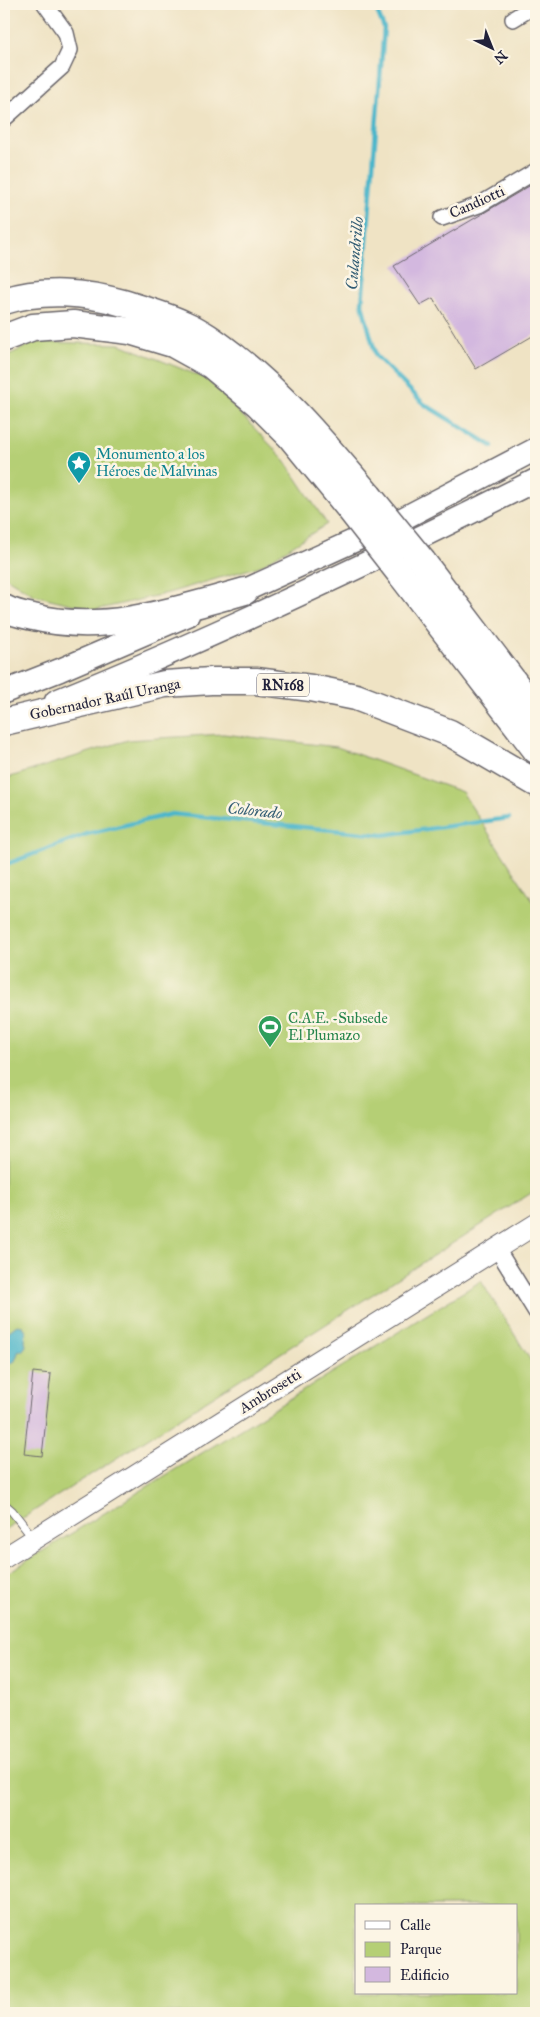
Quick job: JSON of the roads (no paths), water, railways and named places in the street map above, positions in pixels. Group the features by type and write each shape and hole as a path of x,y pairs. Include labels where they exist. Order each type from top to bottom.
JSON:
{"highway":[{"path":"4,301 19,296 68,293 106,298 184,324 214,341 274,391 304,420 359,502 413,569 536,711"},
{"path":"4,338 33,327 73,324 130,331 173,344 211,366 258,404 359,502"},
{"path":"413,569 536,750"},
{"path":"4,608 50,621 76,624 107,623 148,618 245,591"},
{"name":"Gobernador Raúl Uranga","path":"8,720 165,684 211,681 256,682 311,688 356,697 450,733 536,783"}],"main road":[{"name":"Gobernador Raúl Uranga","path":"4,692 245,591 404,518 536,449"},
{"name":"Gobernador Raúl Uranga","path":"8,720 181,648 417,540 536,480"}],"street":[{"path":"4,119 62,67 70,50 66,33 44,4"},
{"path":"513,20 536,4"},
{"name":"Candiotti","path":"442,218 479,205 536,171"},
{"name":"Ambrosetti","path":"4,1558 536,1224"},
{"path":"497,1249 536,1312"}],"lane":[{"path":"4,1504 12,1511 34,1539"}],"water":[{"path":"17,1325 23,1326 26,1332 26,1346 22,1351 19,1350 15,1361 4,1366 4,1335"}],"waterway":[{"name":"Culandrillo","path":"374,4 384,28 362,304 376,356 424,404 492,446"},
{"name":"Colorado","path":"4,865 87,834 172,814 383,835 509,818"}],"place":[{"name":"Monumento a los Héroes de Malvinas","path":"79,484"},
{"name":"C.A.E. -Subsede El Plumazo","path":"270,1048"}]}
